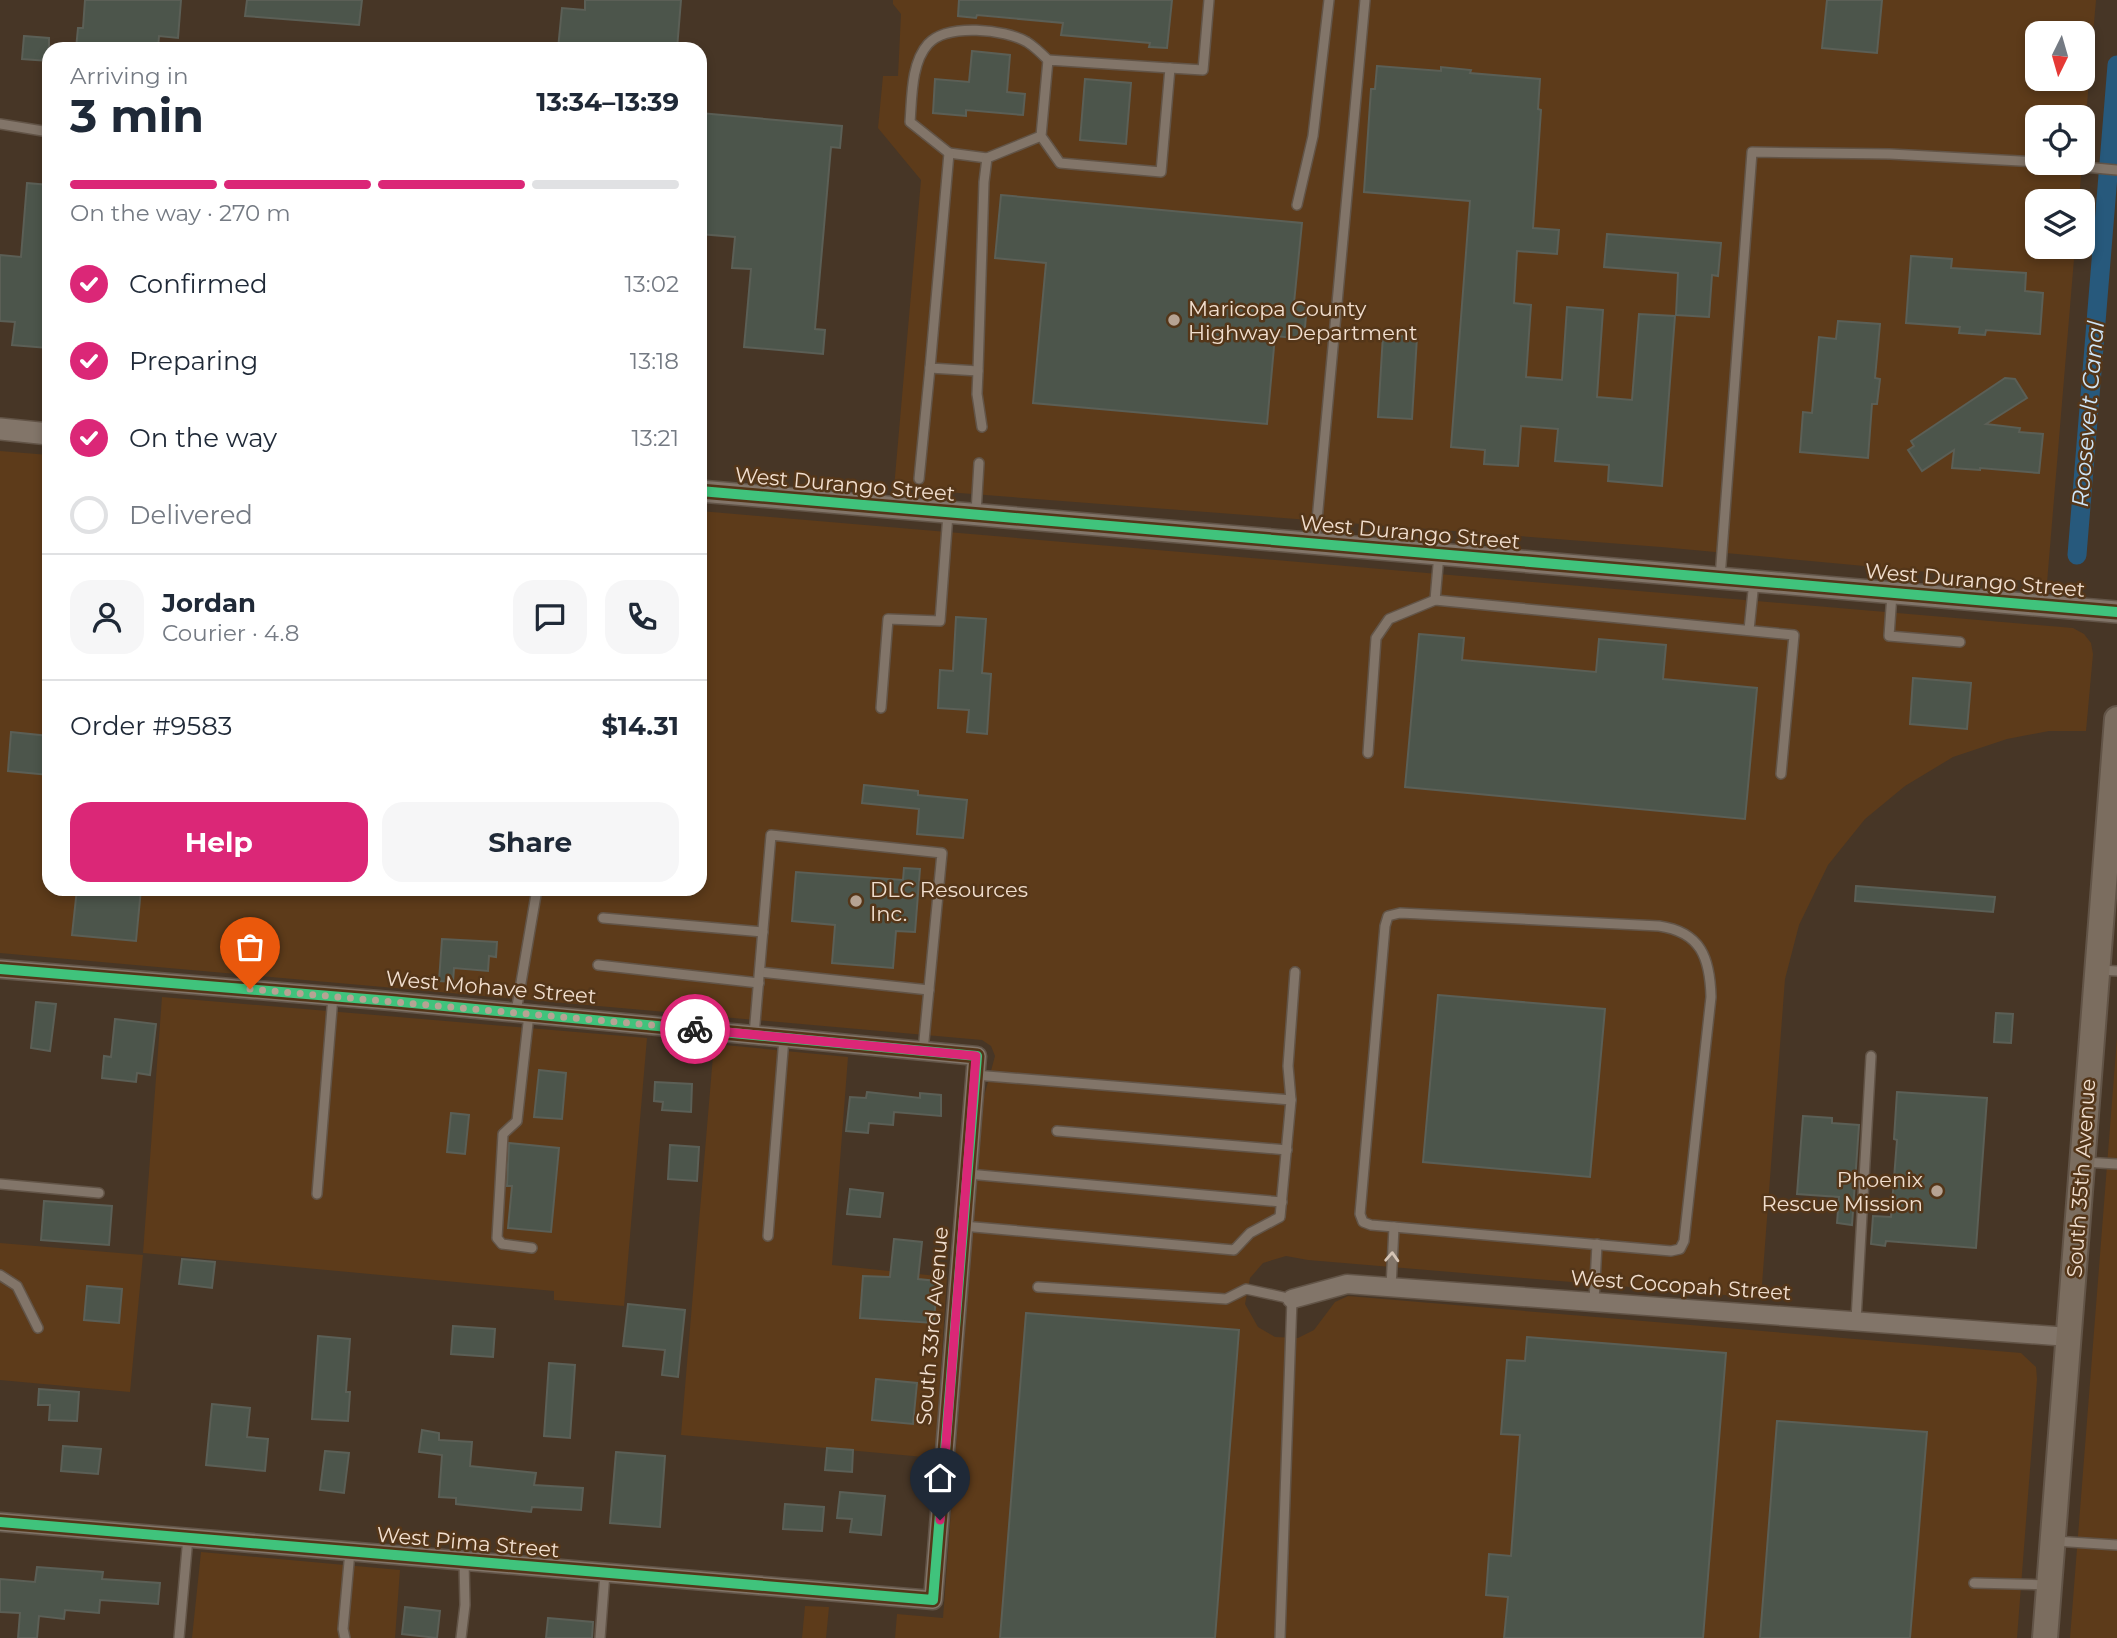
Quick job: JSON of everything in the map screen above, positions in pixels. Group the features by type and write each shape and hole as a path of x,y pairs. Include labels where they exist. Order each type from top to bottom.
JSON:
{"main road":[{"name":"South 35th Avenue","path":"2045,1638 2082,1162 2107,970 2117,719"}],"street":[{"path":"0,429 42,433"},
{"name":"West Durango Street","path":"707,492 2117,612"},
{"name":"West Mohave Street","path":"0,969 333,996 976,1056"},
{"name":"South 33rd Avenue","path":"933,1600 976,1056"},
{"name":"West Cocopah Street","path":"1292,1299 1347,1284 2069,1337"},
{"name":"West Pima Street","path":"0,1522 933,1600"}],"lane":[{"path":"1041,136 987,158 949,153 910,122 914,73 929,43 949,32 988,30 1026,41 1048,60 1203,70 1209,0"},
{"path":"1297,205 1313,136 1329,0"},
{"path":"1315,543 1365,0"},
{"path":"1048,60 1041,136 1060,163 1161,172 1170,68"},
{"path":"0,124 42,131"},
{"path":"1720,578 1752,152 1890,154 2025,162"},
{"path":"919,479 949,153"},
{"path":"982,427 977,394 987,158"},
{"path":"2095,168 2116,170"},
{"path":"930,368 978,371"},
{"path":"976,514 979,463"},
{"path":"881,708 888,619 940,621 948,512"},
{"path":"1435,600 1439,554"},
{"path":"1749,630 1754,580"},
{"path":"1892,592 1889,636 1960,642"},
{"path":"1368,752 1376,638 1389,619 1435,600 1794,635 1781,774"},
{"path":"754,1035 771,835 942,853 923,1051"},
{"path":"532,1248 502,1244 496,1238 503,1134 517,1121 522,1013 536,896"},
{"path":"1399,913 1670,928 1687,933 1694,940 1707,967 1711,997 1684,1241 1680,1249 1676,1251 1394,1227 1367,1224 1363,1222 1360,1214 1388,916 1399,913"},
{"path":"603,918 763,932"},
{"path":"598,965 759,983"},
{"path":"760,972 929,990"},
{"path":"963,1226 1234,1250 1250,1233 1280,1217 1291,1100 1289,1066 1295,972"},
{"path":"317,1194 333,996"},
{"path":"768,1236 784,1038"},
{"path":"1856,1321 1871,1056"},
{"path":"975,1075 1291,1100"},
{"path":"1057,1131 1286,1150"},
{"path":"2082,1162 2117,1164"},
{"path":"968,1174 1282,1202"},
{"path":"0,1184 99,1193"},
{"path":"1391,1287 1394,1227"},
{"path":"1594,1301 1597,1244"},
{"path":"0,1275 17,1286 38,1328"},
{"path":"1038,1287 1226,1299 1246,1289 1292,1299 1280,1638"},
{"path":"179,1638 188,1537"},
{"path":"2053,1541 2117,1545"},
{"path":"345,1638 343,1629 350,1551"},
{"path":"461,1638 465,1605 464,1561"},
{"path":"600,1638 605,1573"},
{"path":"1974,1583 2049,1586"}],"shaded area":[{"path":"893,0 2096,0 2094,21 2025,21 2025,91 2088,91 2087,105 2025,105 2025,175 2081,175 2080,189 2025,189 2025,259 2074,259 2047,583 1661,547 894,488 921,180 878,128 883,76 898,76 901,14"},
{"path":"0,451 42,454 42,896 707,896 707,512 2073,628 2084,634 2091,643 2093,654 2086,731 2049,731 2007,739 1953,757 1905,786 1865,819 1828,865 1799,925 1785,979 1761,1298 1286,1256 1263,1263 1250,1278 1245,1304 1258,1327 1275,1337 1298,1338 1314,1330 1335,1302 1348,1296 2021,1353 2036,1367 2037,1379 2017,1638 895,1638 897,1614 943,1618 982,1104 995,1056 991,1046 982,1040 0,953"},
{"path":"162,997 647,1038 624,1306 554,1300 554,1291 143,1253"},
{"path":"2117,1038 2117,1638 2070,1638"},
{"path":"714,1044 848,1057 832,1265 947,1277 935,1458 681,1435"},
{"path":"0,1243 143,1255 130,1392 0,1380"},
{"path":"201,1552 400,1570 395,1638 192,1638"},
{"path":"805,1606 829,1607 826,1638 802,1638"}],"building":[{"path":"85,0 181,0 178,38 159,36 159,42 77,42 78,28 83,28"},
{"path":"247,0 362,0 359,25 245,16"},
{"path":"585,0 681,0 678,42 559,42 562,8 585,10"},
{"path":"959,0 1172,0 1167,48 1149,47 1150,43 1061,35 1063,23 977,15 976,18 958,16"},
{"path":"1827,0 1882,0 1877,53 1822,48"},
{"path":"24,36 49,38 49,42 42,42 42,60 22,59"},
{"path":"972,51 1010,55 1007,92 1025,94 1023,115 966,110 966,116 933,113 935,79 969,82"},
{"path":"1377,66 1441,71 1441,67 1471,70 1470,73 1540,79 1538,109 1541,110 1533,228 1559,230 1557,254 1517,251 1514,303 1531,305 1526,377 1562,380 1567,307 1603,310 1597,397 1632,400 1639,314 1675,316 1662,486 1608,481 1609,465 1555,461 1558,429 1521,426 1518,466 1484,464 1485,450 1451,447 1470,201 1364,192 1371,89 1375,89"},
{"path":"1085,79 1131,83 1126,144 1080,140"},
{"path":"707,114 842,126 840,148 831,147 815,329 825,330 823,354 744,347 751,269 732,268 735,237 707,235"},
{"path":"27,183 42,184 42,348 12,345 15,322 0,321 0,255 21,257"},
{"name":"Maricopa County Highway Department","path":"1001,195 1302,223 1294,303 1307,304 1304,339 1275,336 1267,424 1033,403 1046,263 995,258"},
{"path":"1607,234 1721,243 1718,276 1712,275 1709,317 1676,315 1678,273 1604,267"},
{"path":"1911,256 1952,259 1951,268 2026,273 2025,291 2043,293 2040,334 1986,330 1985,335 1959,333 1960,327 1906,323"},
{"path":"1838,321 1880,324 1875,378 1880,379 1877,404 1872,404 1868,458 1800,452 1803,412 1812,413 1819,337 1836,339"},
{"path":"1383,335 1417,337 1412,419 1378,417"},
{"path":"2005,378 2015,379 2027,398 1986,424 2020,428 2019,432 2043,434 2039,473 1952,468 1954,450 1922,471 1908,450 1914,446 1911,441"},
{"path":"956,617 986,619 982,673 991,674 987,734 967,732 969,710 938,708 940,670 953,671"},
{"path":"1419,634 1464,638 1462,660 1596,672 1599,639 1666,645 1663,679 1757,688 1745,819 1405,787"},
{"path":"1913,678 1971,683 1967,729 1910,724"},
{"path":"11,732 42,735 42,774 8,771"},
{"path":"864,785 918,791 918,795 967,800 963,838 917,834 919,809 862,803"},
{"name":"DLC Resources Inc.","path":"904,868 920,869 915,932 896,931 893,968 832,963 835,925 792,921 796,872 903,880"},
{"path":"1856,886 1995,897 1993,912 1855,901"},
{"path":"76,896 140,896 136,941 72,935"},
{"path":"442,939 497,942 496,957 489,956 488,971 454,968 453,982 439,981"},
{"path":"1438,995 1605,1009 1590,1177 1423,1162"},
{"path":"36,1002 56,1004 50,1051 31,1048"},
{"path":"1996,1013 2013,1014 2011,1043 1994,1042"},
{"path":"115,1019 156,1024 150,1075 137,1073 136,1082 102,1078 104,1056 111,1057"},
{"path":"539,1070 566,1073 562,1119 534,1117"},
{"path":"655,1082 692,1084 691,1112 662,1110 663,1102 654,1101"},
{"path":"867,1092 920,1098 920,1093 941,1095 941,1116 894,1112 893,1125 869,1123 868,1133 846,1131 850,1097 866,1098"},
{"name":"Phoenix Rescue Mission","path":"1897,1092 1987,1098 1976,1248 1886,1241 1885,1246 1871,1244 1873,1216 1891,1217 1897,1140 1894,1139"},
{"path":"451,1113 469,1115 465,1154 447,1152"},
{"path":"1803,1116 1832,1118 1832,1123 1859,1125 1852,1225 1837,1223 1839,1197 1797,1194"},
{"path":"509,1143 559,1148 551,1232 508,1228 512,1186 507,1186"},
{"path":"670,1145 699,1147 697,1181 668,1179"},
{"path":"850,1189 883,1193 880,1217 847,1214"},
{"path":"44,1201 112,1206 109,1245 41,1240"},
{"path":"894,1239 922,1242 918,1279 937,1281 934,1323 860,1318 863,1276 890,1277"},
{"path":"182,1259 215,1262 212,1288 179,1284"},
{"path":"87,1286 122,1289 119,1323 84,1320"},
{"path":"628,1304 685,1310 678,1377 662,1375 665,1350 623,1346"},
{"path":"1026,1313 1239,1330 1215,1638 1000,1638"},
{"path":"453,1326 495,1329 493,1357 451,1354"},
{"path":"318,1336 350,1339 346,1392 350,1392 348,1421 312,1419"},
{"path":"1527,1337 1726,1353 1703,1638 1504,1638 1508,1597 1486,1595 1489,1554 1511,1556 1520,1435 1501,1434 1507,1360 1525,1361"},
{"path":"549,1363 575,1365 570,1438 544,1436"},
{"path":"876,1379 917,1383 913,1424 872,1420"},
{"path":"39,1389 79,1392 77,1421 49,1420 50,1405 38,1405"},
{"path":"212,1404 250,1408 247,1437 268,1439 265,1471 206,1465"},
{"path":"1777,1421 1927,1432 1910,1638 1760,1638"},
{"path":"422,1430 439,1433 439,1440 472,1442 470,1466 536,1473 534,1485 583,1488 581,1510 532,1507 531,1512 456,1504 456,1498 439,1497 442,1455 419,1452"},
{"path":"63,1446 101,1449 98,1474 61,1471"},
{"path":"827,1448 853,1450 852,1472 825,1470"},
{"path":"325,1451 349,1453 344,1493 320,1490"},
{"path":"616,1452 665,1456 660,1527 610,1523"},
{"path":"840,1492 885,1496 881,1535 850,1532 852,1519 837,1518"},
{"path":"785,1504 824,1507 822,1531 783,1529"},
{"path":"37,1567 103,1572 102,1579 160,1583 158,1604 100,1600 99,1613 65,1610 64,1619 39,1616 37,1638 18,1638 20,1613 0,1612 0,1579 35,1582"},
{"path":"405,1607 440,1611 437,1638 402,1634"},
{"path":"548,1618 593,1622 592,1638 546,1638"}],"waterway":[{"name":"Roosevelt Canal","path":"2077,555 2117,65"}],"cycle path":[{"path":"707,492 2117,612"},
{"path":"0,969 391,1001 977,1056 933,1600 0,1522"}],"way so far":[{"path":"250,989 695,1029"}],"place":[{"name":"Maricopa County Highway Department","path":"1174,320"},
{"name":"DLC Resources Inc.","path":"856,901"},
{"name":"Phoenix Rescue Mission","path":"1937,1191"}],"route":[{"path":"695,1029 976,1056 940,1520"}]}
